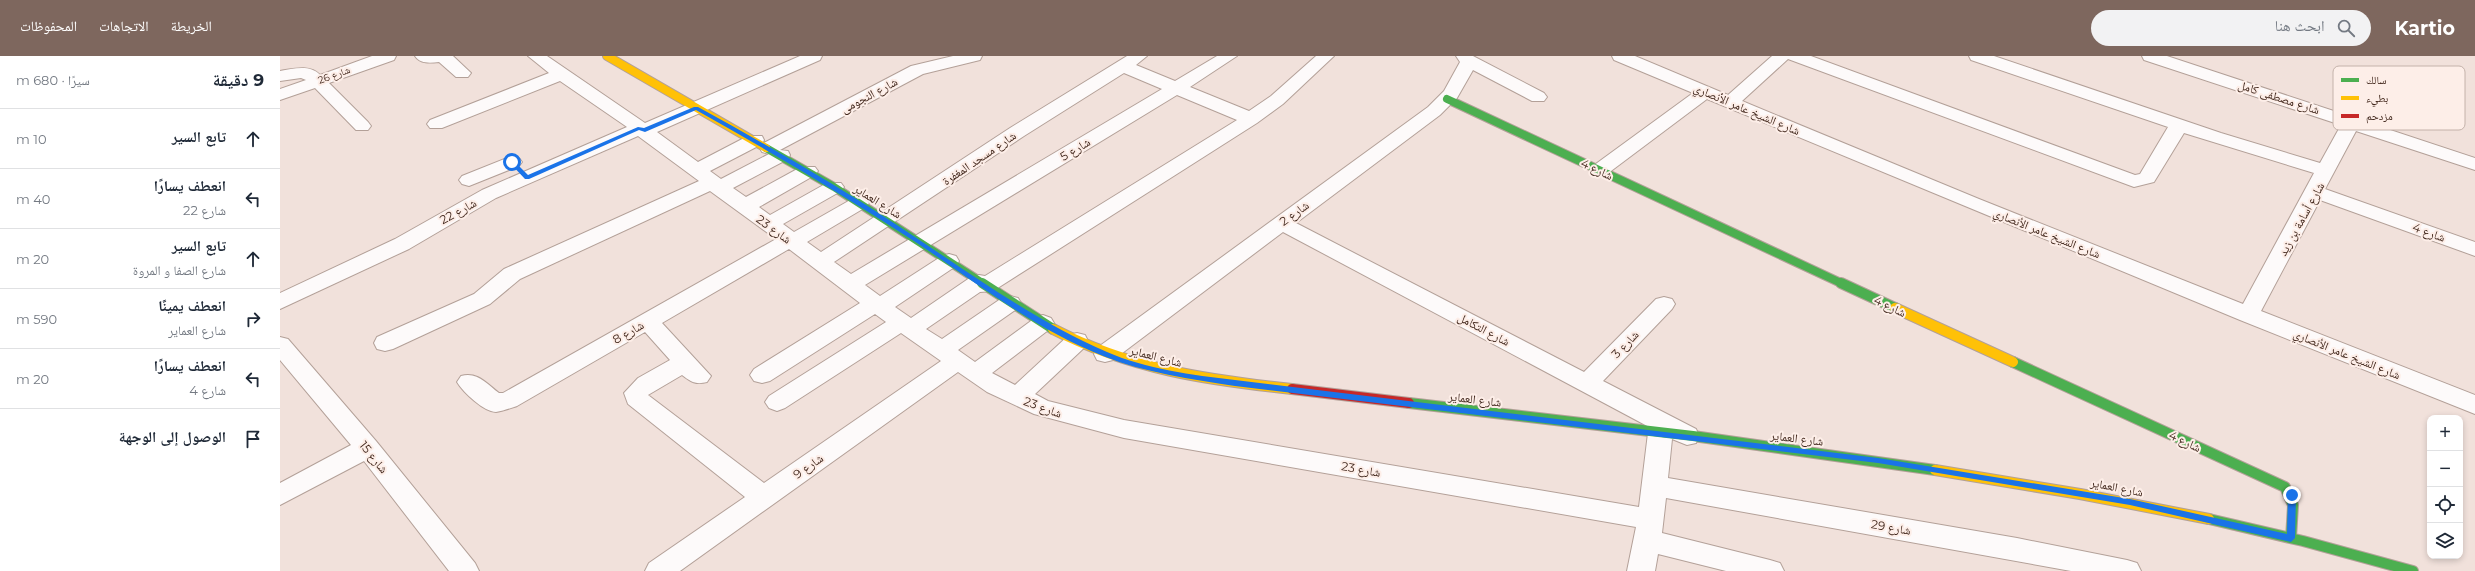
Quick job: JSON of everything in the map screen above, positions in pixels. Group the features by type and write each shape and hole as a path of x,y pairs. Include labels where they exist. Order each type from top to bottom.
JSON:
{"street":[{"name":"شارع 26","path":"280,94 388,56"},
{"path":"423,56 429,58 444,56 462,73"},
{"name":"شارع 23","path":"536,56 642,129 708,181 906,326 958,361 1017,397 1069,416 1124,429 1649,529 1770,571"},
{"name":"شارع 22","path":"280,302 376,257 466,206 527,177 696,108 814,56"},
{"name":"شارع النجومى","path":"768,148 913,71 974,56"},
{"name":"شارع مسجد المغفرة","path":"820,262 886,220 1017,132 1139,56"},
{"name":"شارع 5","path":"850,284 1229,56"},
{"path":"777,402 906,326 982,284 1141,190 1277,100 1326,56"},
{"name":"شارع الشيخ عامر الأنصاري","path":"1620,56 2248,315 2475,405"},
{"path":"1730,102 1782,56"},
{"path":"1795,56 2134,181 2144,180 2147,178 2179,125"},
{"path":"1977,56 2179,125 2327,172"},
{"name":"شارع مصطفى كامل","path":"2150,56 2333,116"},
{"name":"شارع العماير","path":"614,57 696,108 768,148 859,202 1042,323 1105,354 1146,367 1204,379 1686,436 1878,461 2056,488 2200,516 2291,538 2413,571"},
{"path":"1467,58 1538,97"},
{"name":"شارع 2","path":"1105,354 1447,99 1459,83 1467,58"},
{"path":"1123,66 1251,118"},
{"path":"280,76 306,73 317,81 362,126"},
{"path":"436,124 561,74"},
{"path":"1600,170 1705,92"},
{"name":"شارع 4","path":"1447,99 1879,301 2286,487 2292,495 2291,538"},
{"name":"شارع أسامة بن زيد","path":"2248,315 2327,172 2348,130"},
{"name":"شارع مصطفى كامل","path":"2375,130 2475,164"},
{"path":"384,342 482,300 494,290 499,281 512,274 708,181 768,148"},
{"path":"708,181 768,148"},
{"path":"469,180 507,158 527,177"},
{"path":"744,206 808,172"},
{"path":"768,224 834,187"},
{"name":"شارع 4","path":"2316,192 2475,249"},
{"name":"شارع 8","path":"469,382 491,401 502,402 859,202"},
{"name":"شارع التكامل","path":"1281,223 1686,436"},
{"path":"762,375 949,261"},
{"path":"958,361 1010,303"},
{"name":"شارع 3","path":"1587,383 1664,304"},
{"path":"648,321 682,358 690,369 674,369 640,389 636,394 636,398 764,497"},
{"path":"958,361 1042,323"},
{"path":"1017,397 1077,341"},
{"name":"شارع 15","path":"282,352 367,448 464,571"},
{"name":"شارع 9","path":"659,571 958,361"},
{"path":"1641,571 1655,486 1660,433"},
{"path":"280,495 367,448"},
{"name":"شارع 29","path":"1655,486 2017,549 2127,571"}],"traffic: fast":[{"path":"1447,99 1895,308"},
{"path":"766,148 834,187 1053,329"},
{"path":"2013,362 2285,487 2292,498 2294,511 2291,538"},
{"path":"1409,403 1693,436 1935,470"},
{"path":"2209,519 2303,541 2413,571"}],"traffic: slow":[{"path":"607,56 766,148"},
{"path":"1895,308 2013,362"},
{"path":"1053,329 1081,344 1139,365 1169,372 1230,382 1292,389"},
{"path":"1935,470 2080,494 2209,519"}],"traffic: jam":[{"path":"1292,389 1409,403"}],"route":[{"path":"512,162 527,177 640,128 643,130 696,108 781,155 859,202 1042,323 1105,354 1146,367 1189,377 1235,383 1660,433 1878,461 2056,488 2208,518 2291,538 2292,495"}]}
